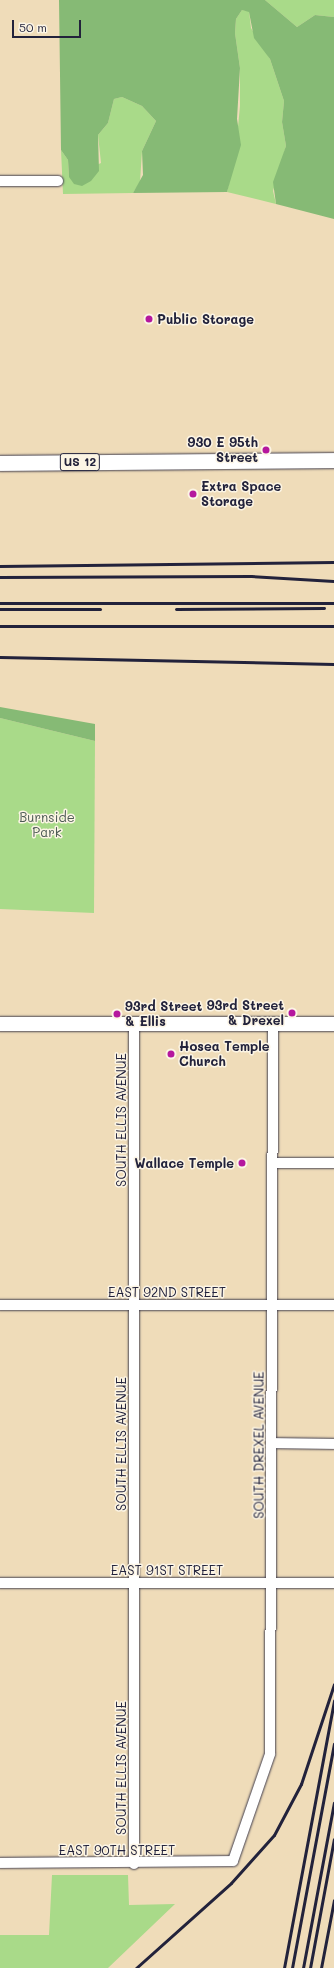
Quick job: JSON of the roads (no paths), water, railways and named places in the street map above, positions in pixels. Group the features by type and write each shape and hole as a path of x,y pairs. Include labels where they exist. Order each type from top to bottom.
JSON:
{"main road":[{"name":"US 12","path":"0,463 334,460"}],"street":[{"path":"0,181 58,181"},
{"path":"0,1024 334,1024"},
{"name":"SOUTH ELLIS AVENUE","path":"134,1024 134,1864"},
{"name":"SOUTH DREXEL AVENUE","path":"233,1860 270,1754 273,1024"},
{"path":"273,1163 334,1163"},
{"name":"EAST 92ND STREET","path":"0,1305 334,1305"},
{"path":"272,1444 334,1444"},
{"name":"EAST 91ST STREET","path":"0,1583 334,1583"},
{"name":"EAST 90TH STREET","path":"0,1863 134,1864 233,1860"}],"railway":[{"path":"0,566 334,562"},
{"path":"0,577 251,576 334,581"},
{"path":"0,603 334,603"},
{"path":"176,609 324,608"},
{"path":"0,609 100,609"},
{"path":"0,626 334,626"},
{"path":"0,657 334,664"},
{"path":"136,1968 231,1883 274,1835 301,1784 334,1684"},
{"path":"284,1968 334,1701"},
{"path":"292,1968 334,1744"},
{"path":"303,1968 334,1803"},
{"path":"310,1968 334,1839"},
{"path":"321,1968 334,1900"}],"place":[{"name":"Public Storage","path":"149,319"},
{"name":"930 E 95th Street","path":"266,450"},
{"name":"Extra Space Storage","path":"193,494"},
{"name":"93rd Street & Drexel","path":"292,1013"},
{"name":"93rd Street & Ellis","path":"117,1014"},
{"name":"Hosea Temple Church","path":"171,1054"},
{"name":"Wallace Temple","path":"242,1163"}],"park label":[{"name":"Burnside Park","path":"47,826"}]}
